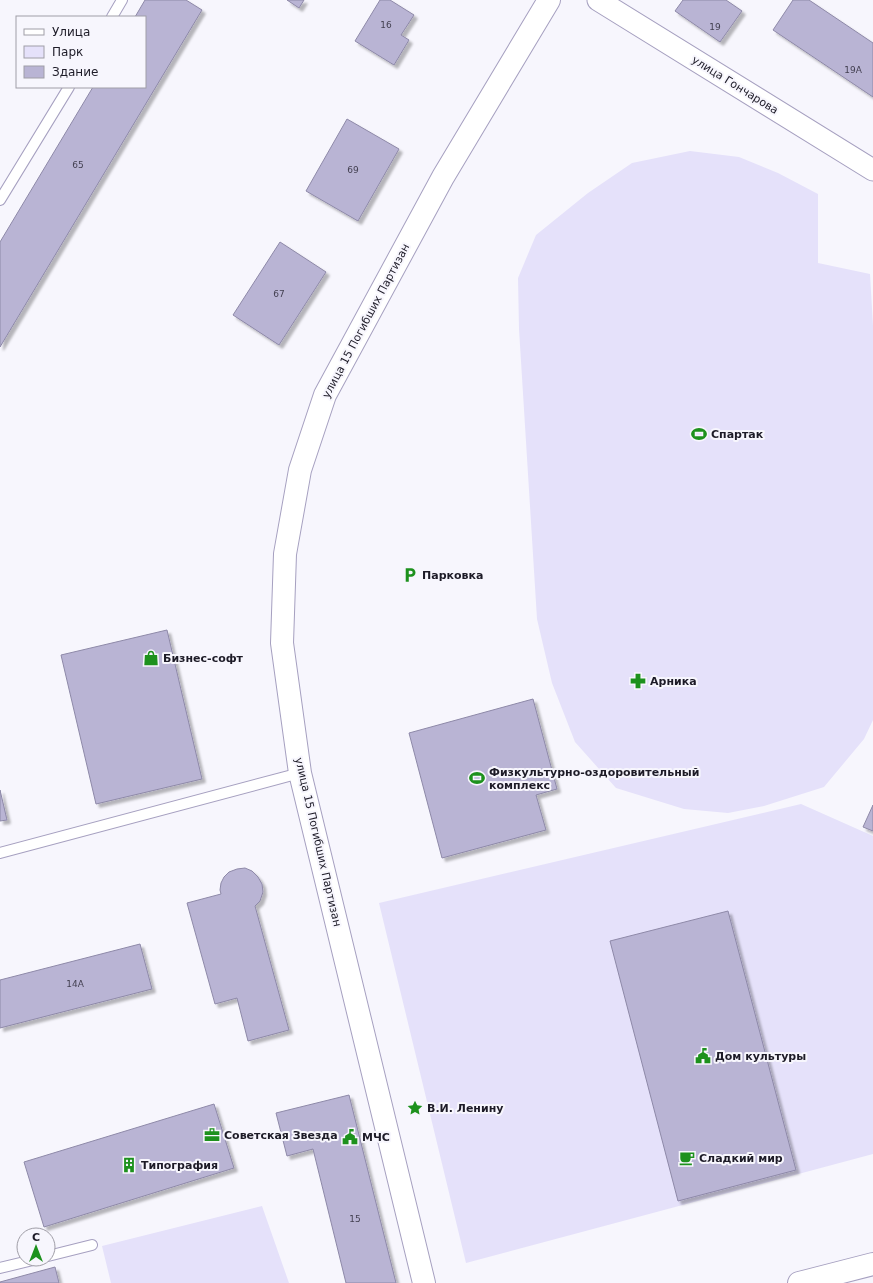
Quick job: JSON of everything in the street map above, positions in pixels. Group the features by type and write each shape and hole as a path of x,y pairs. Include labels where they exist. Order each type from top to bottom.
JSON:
{"street":[{"name":"улица 15 Погибших Партизан","path":"424,1283 300,773 282,643 285,554 300,470 324,395 443,177 549,0"},
{"name":"улица Гончарова","path":"598,0 873,170"},
{"path":"799,1283 873,1264"}],"lane":[{"path":"113,16 122,0"},
{"path":"0,200 68,88"},
{"path":"0,853 300,773"},
{"path":"56,1254 92,1245"},
{"path":"0,1268 16,1264"}],"green space":[{"name":"Спартак","path":"690,151 739,157 778,173 818,194 818,263 870,274 873,326 873,720 864,739 824,787 764,806 728,813 684,809 616,788 575,742 552,683 537,619 519,329 518,278 536,235 588,193 632,163"},
{"path":"801,804 873,836 873,1154 466,1263 379,903"},
{"path":"262,1206 289,1283 111,1283 102,1246"}],"building":[{"path":"145,0 186,0 202,10 0,347 0,242 92,88 146,88 146,16 136,16"},
{"path":"287,0 304,0 299,8"},
{"path":"380,0 390,0 414,15 401,35 409,40 394,65 355,41"},
{"path":"683,0 726,0 742,11 720,42 675,11"},
{"path":"793,0 809,0 873,43 873,97 773,30"},
{"path":"347,119 399,149 358,221 306,191"},
{"path":"280,242 326,272 279,345 233,315"},
{"path":"167,630 202,779 96,804 61,655"},
{"path":"533,699 557,789 536,795 546,830 442,858 409,733"},
{"path":"0,790 7,820 0,821"},
{"path":"873,805 873,831 863,827"},
{"path":"245,868 252,871 262,884 263,892 260,901 255,906 289,1030 248,1041 237,998 215,1004 187,903 221,894 221,883 224,877 229,872"},
{"name":"Дом культуры","path":"728,911 796,1170 678,1201 610,941"},
{"path":"140,944 152,989 0,1028 0,980"},
{"path":"349,1095 396,1283 346,1283 313,1149 287,1156 276,1113"},
{"name":"Типография","path":"214,1104 234,1168 44,1227 24,1162"},
{"path":"55,1267 59,1283 0,1283"}],"place":[{"name":"Спартак","path":"699,434"},
{"name":"Парковка","path":"410,575"},
{"name":"Бизнес-софт","path":"151,658"},
{"name":"Арника","path":"638,681"},
{"name":"Физкультурно-оздоровительный комплекс","path":"477,778"},
{"name":"Дом культуры","path":"703,1056"},
{"name":"В.И. Ленину","path":"415,1108"},
{"name":"Советская Звезда","path":"212,1135"},
{"name":"МЧС","path":"350,1137"},
{"name":"Сладкий мир","path":"687,1158"},
{"name":"Типография","path":"129,1165"}]}
